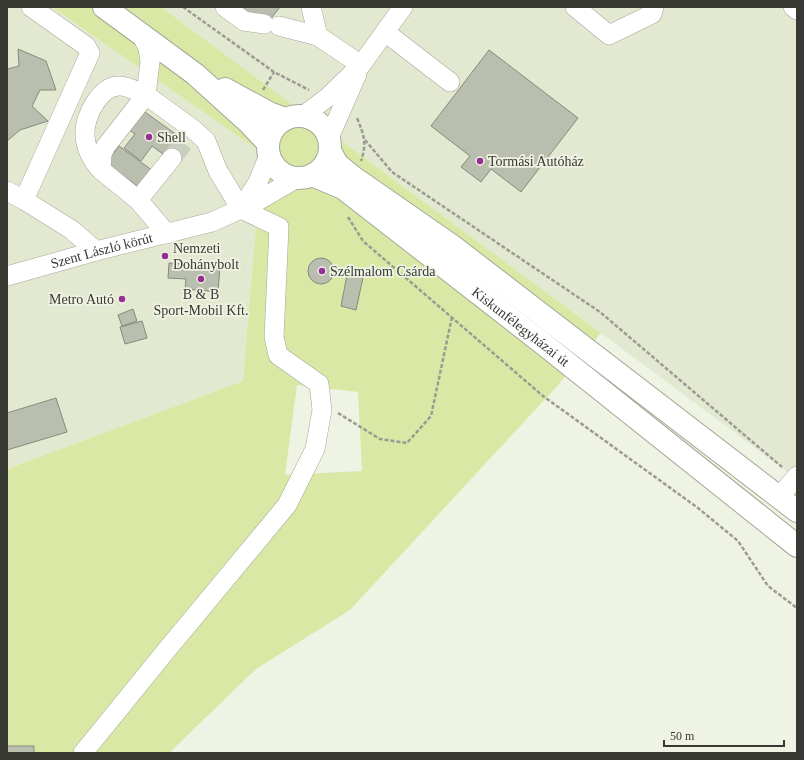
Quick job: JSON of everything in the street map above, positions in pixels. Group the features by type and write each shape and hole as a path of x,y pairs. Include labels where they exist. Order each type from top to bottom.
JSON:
{"main road":[{"path":"104,7 195,74 247,121 269,149 275,166 279,171 291,177 304,176 324,166 328,159 329,144 325,130 312,118 294,118 269,113 195,74"},
{"path":"269,149 274,129 279,123 294,118"},
{"name":"Kiskunfélegyházai út","path":"329,144 337,164 348,183 541,342 797,546"},
{"name":"Kiskunfélegyházai út","path":"304,176 348,183 451,245 797,511"}],"street":[{"path":"24,200 90,53 86,46 31,7"},
{"path":"225,7 244,21 272,25 318,36 360,65"},
{"path":"311,7 318,36"},
{"path":"329,144 336,101 360,65 403,7"},
{"path":"575,7 609,35 652,14 654,7"},
{"path":"793,7 797,10"},
{"path":"385,32 450,82"},
{"path":"101,170 102,154 106,146 146,95 150,62 148,48 141,34"},
{"path":"83,753 287,505 315,449 322,410 319,384 278,355 274,337 279,227 241,209 218,171 206,141 190,134 146,95 119,86 105,91 96,99 88,115 84,134 88,149 94,162 101,170 138,200 167,234"},
{"path":"294,118 336,101"},
{"path":"241,209 258,182 269,149"},
{"path":"138,200 172,158"},
{"name":"Szent László körút","path":"7,276 96,251 212,222 254,203 304,176"},
{"path":"7,191 72,230 96,251"},
{"path":"778,497 796,477"}],"path":[{"path":"183,7 274,72 317,94 354,110 365,140 392,172 600,312 796,477"},
{"path":"365,140 365,151 359,168 348,183 340,200 342,207 363,241 543,396 698,508 738,541 768,586 797,608"},
{"path":"321,402 380,439 407,443 431,416 452,317"}],"shaded area":[{"path":"7,7 52,7 262,153 243,381 7,469"},
{"path":"161,7 797,7 797,479 601,333"}],"green space":[{"path":"52,7 161,7 601,333 559,384 350,610 256,669 169,753 9,753 7,745 7,469 243,381 262,153","holes":["297,385 358,392 362,471 285,475"]}],"building":[{"path":"240,7 280,7 265,26"},
{"path":"18,49 46,61 56,90 40,90 32,106 48,121 20,130 7,141 7,69 19,66"},
{"path":"489,50 578,118 521,192 491,169 481,182 461,167 470,156 431,126"},
{"path":"142,110 184,140 170,159 152,146 141,161 124,148 135,134 128,129"},
{"path":"119,146 153,171 140,188 106,163"},
{"path":"321,258 330,262 334,271 330,280 321,284 312,280 308,271 312,262"},
{"path":"169,263 220,266 218,292 185,289 186,279 168,278"},
{"path":"348,270 364,273 356,310 341,306"},
{"path":"133,309 137,321 122,326 118,315"},
{"path":"142,321 147,338 125,344 120,327"},
{"path":"56,398 67,432 7,450 7,413"},
{"path":"7,746 34,746 34,753 7,753"}],"tunnel":[{"path":"172,158 187,139"}],"place":[{"name":"Shell","path":"149,137"},
{"name":"Tormási Autóház","path":"480,161"},
{"name":"Nemzeti Dohánybolt","path":"165,256"},
{"name":"Szélmalom Csárda","path":"322,271"},
{"name":"B & B Sport-Mobil Kft.","path":"201,279"},
{"name":"Metro Autó","path":"122,299"}]}
